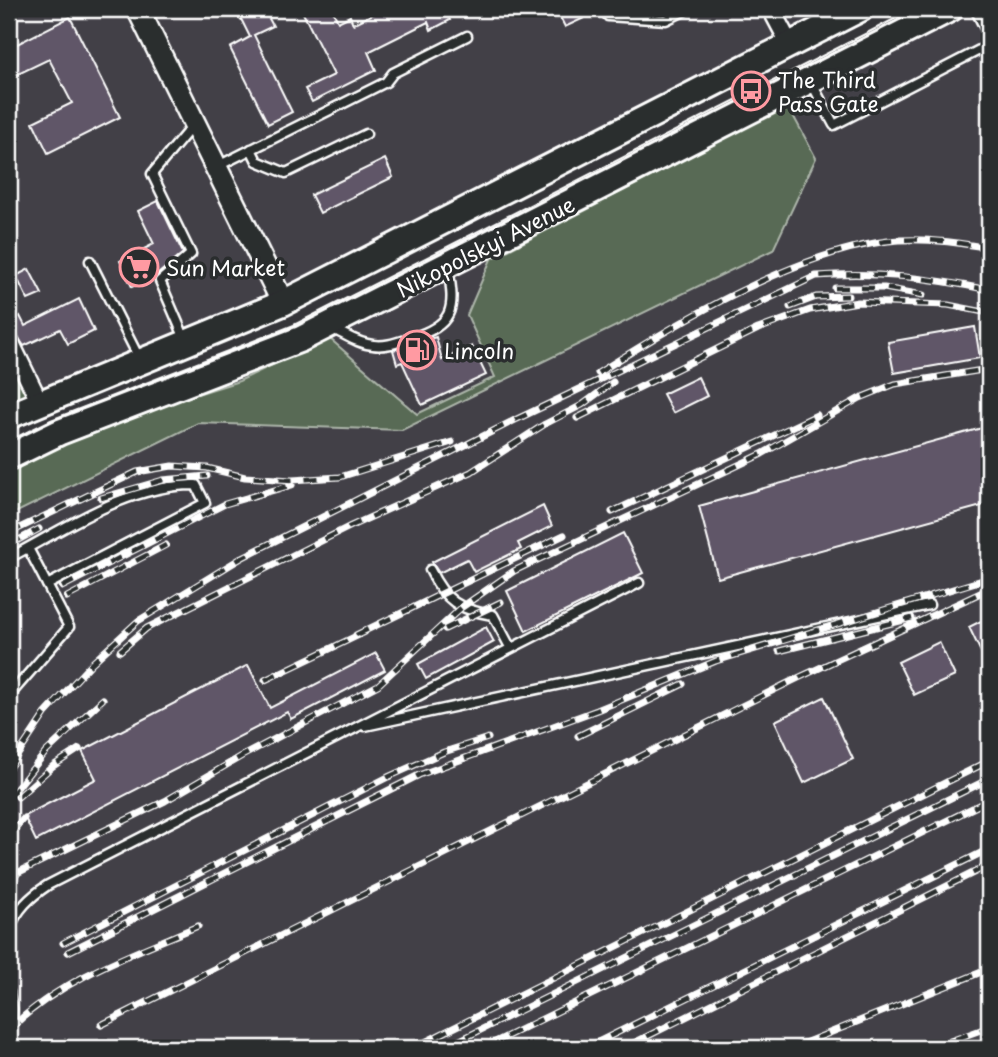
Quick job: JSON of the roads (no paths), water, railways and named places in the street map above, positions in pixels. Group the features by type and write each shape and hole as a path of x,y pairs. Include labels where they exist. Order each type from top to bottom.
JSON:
{"main road":[{"path":"138,9 301,339"},
{"name":"Nikopolskyi Avenue","path":"9,416 39,401 283,303 860,9"},
{"name":"Nikopolskyi Avenue","path":"9,457 60,432 301,339 950,9"},
{"path":"790,45 809,80"}],"street":[{"path":"771,9 790,45"},
{"path":"9,339 39,401"}],"lane":[{"path":"604,9 608,16 666,20 688,9"},
{"path":"975,9 989,36"},
{"path":"216,167 386,82 393,73 467,36"},
{"path":"809,80 834,125 989,46"},
{"path":"186,342 160,281 191,254 152,174 194,123"},
{"path":"251,149 257,161 286,173 366,134"},
{"path":"90,261 140,360"},
{"path":"327,326 364,344 378,346 434,331 447,318 452,301 447,266"},
{"path":"9,558 130,496 179,485 196,485 205,503 47,585"},
{"path":"9,696 69,627 28,548"},
{"path":"430,570 441,593 449,599 462,607 493,615 510,647"},
{"path":"9,930 29,898 48,885 639,583"},
{"path":"352,729 929,605"},
{"path":"9,992 12,1009 9,1048"}],"tram line":[{"path":"9,441 51,420 294,325 914,9"}],"railway":[{"path":"598,373 738,292 814,260 852,248 901,240 939,241 989,248"},
{"path":"9,768 45,714 92,663 138,621 243,557 515,420 816,276 860,274 903,277 989,290"},
{"path":"835,288 884,288 923,295"},
{"path":"790,307 816,297 848,296"},
{"path":"577,418 758,329 810,310 858,302 948,305 989,313"},
{"path":"9,883 19,872 165,801 242,756 378,685 462,607 514,571 762,454 860,398 895,384 989,369"},
{"path":"120,651 147,628 351,526 471,472 545,424 582,405 613,382"},
{"path":"612,512 817,415"},
{"path":"9,533 137,472 172,466 207,468 245,477 292,480 340,477 452,442"},
{"path":"101,498 163,480 207,476"},
{"path":"62,587 225,504 292,485"},
{"path":"9,545 39,529"},
{"path":"356,635 564,535"},
{"path":"67,597 166,545"},
{"path":"68,952 419,775 597,710 716,661 989,578"},
{"path":"101,1025 798,678 989,589"},
{"path":"445,629 501,602"},
{"path":"779,651 912,618"},
{"path":"265,680 365,632"},
{"path":"578,736 683,684"},
{"path":"9,798 46,752 103,699"},
{"path":"63,943 388,777 444,752 488,738"},
{"path":"18,797 53,766 79,749"},
{"path":"413,1048 989,761"},
{"path":"444,1048 989,779"},
{"path":"483,1048 989,800"},
{"path":"9,835 24,818"},
{"path":"586,1048 989,849"},
{"path":"624,1048 989,865"},
{"path":"9,1030 29,1012 74,982 198,926"},
{"path":"792,1048 989,969"},
{"path":"931,1048 989,1027"},
{"path":"969,1048 989,1041"}],"place":[{"name":"The Third Pass Gate","path":"751,91"},
{"name":"Sun Market","path":"139,267"},
{"name":"Lincoln","path":"417,350"}]}
